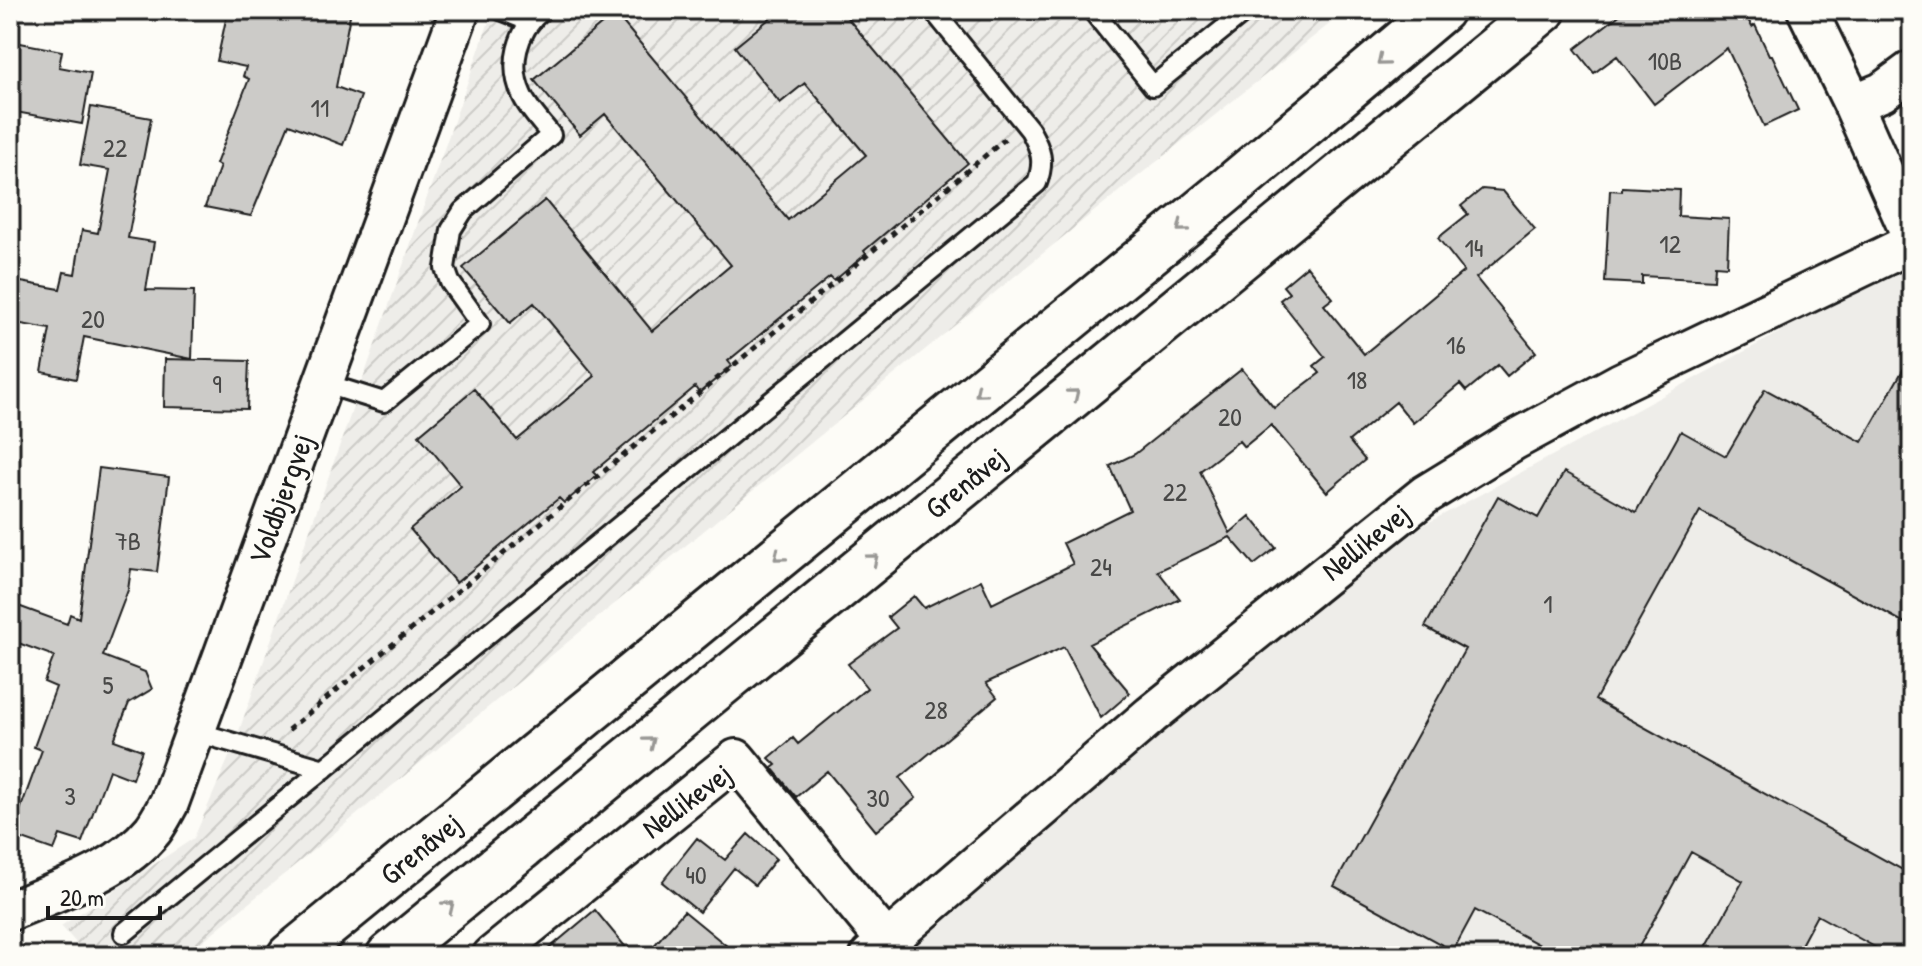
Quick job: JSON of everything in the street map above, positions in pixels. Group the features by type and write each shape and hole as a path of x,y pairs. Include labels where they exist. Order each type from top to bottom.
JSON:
{"main road":[{"name":"Grenåvej","path":"290,956 1222,194 1441,10"},
{"name":"Grenåvej","path":"389,956 1543,10"}],"street":[{"name":"Voldbjergvej","path":"10,911 124,857 153,830 169,803 460,10"},
{"name":"Nellikevej","path":"492,956 736,759 879,949 1151,715 1425,495 1513,441 1620,383 1912,240 1853,104 1807,10"},
{"path":"1853,104 1882,92 1912,70"}],"lane":[{"path":"323,383 384,402 480,324 450,282 445,268 451,230 463,211 551,135 522,98 517,81 519,40 535,16 501,10"},
{"path":"124,933 1037,183 1043,166 1041,150 1024,123 933,10"},
{"path":"1092,10 1153,86 1247,10"},
{"path":"196,732 324,769"}],"path":[{"path":"865,20 877,10"},
{"path":"262,751 851,269 1024,123"}],"shaded area":[{"path":"493,10 1347,10 1102,205 184,956 88,956 61,926 194,838 233,748"},
{"path":"1891,272 1912,273 1912,956 895,956 1258,655 1424,525"}],"building":[{"path":"228,10 278,20 280,10 351,10 336,87 361,96 343,145 289,124 251,216 205,207 220,166 216,164 249,79 243,76 246,67 217,61"},
{"path":"780,10 841,10 968,163 864,251 866,254 834,281 830,277 728,361 732,366 699,393 695,387 593,472 597,476 564,503 559,498 456,583 410,529 461,486 419,435 474,389 517,440 595,376 534,303 510,323 463,268 545,200 652,331 731,265 605,114 580,135 534,80 615,13 788,220 866,155 805,83 780,103 735,47"},
{"path":"1626,10 1743,10 1752,27 1755,25 1769,55 1772,55 1798,110 1764,126 1727,48 1654,104 1617,56 1594,73 1575,49"},
{"path":"10,41 62,51 59,67 91,73 82,124 10,111"},
{"path":"91,107 151,118 128,238 154,242 146,290 194,291 192,359 84,337 76,379 42,372 50,329 10,322 10,280 60,289 64,272 75,274 82,230 98,233 110,170 80,165"},
{"path":"1622,187 1679,190 1678,216 1729,219 1727,266 1715,265 1714,280 1642,276 1642,284 1605,282 1610,190 1622,191"},
{"path":"1482,189 1503,191 1535,229 1476,278 1536,352 1507,376 1498,365 1466,391 1460,384 1413,423 1396,402 1349,441 1365,460 1327,492 1271,425 1244,447 1239,441 1200,471 1230,533 1250,516 1276,548 1254,565 1230,537 1158,571 1180,599 1089,644 1130,693 1101,718 1064,647 986,683 997,697 900,778 916,798 876,831 827,771 796,797 772,768 776,765 769,758 793,738 798,744 867,688 848,664 897,628 888,617 914,596 924,608 981,580 992,604 1073,564 1063,543 1130,510 1110,466 1135,454 1242,369 1274,408 1320,373 1314,366 1325,357 1280,300 1289,293 1283,286 1307,266 1333,298 1324,305 1364,354 1464,271 1438,238 1468,214 1461,206"},
{"path":"1912,354 1912,627 1700,511 1595,700 1912,875 1912,956 1891,956 1817,915 1795,956 1701,956 1743,881 1691,852 1634,956 1560,956 1475,910 1453,951 1334,886 1465,649 1425,627 1498,496 1538,518 1564,472 1636,512 1681,431 1726,456 1765,389 1862,442"},
{"path":"165,359 249,361 247,409 164,407"},
{"path":"99,468 169,477 157,572 131,569 128,590 103,656 145,672 152,689 129,703 114,740 142,750 132,779 109,770 82,842 60,835 54,850 11,835 42,750 34,747 56,687 44,682 54,656 10,640 10,603 67,624 70,614 79,618"},
{"path":"748,834 776,859 755,885 734,868 699,912 662,882 697,838 725,860"},
{"path":"595,910 633,956 540,956"},
{"path":"684,911 739,956 645,956"}]}
